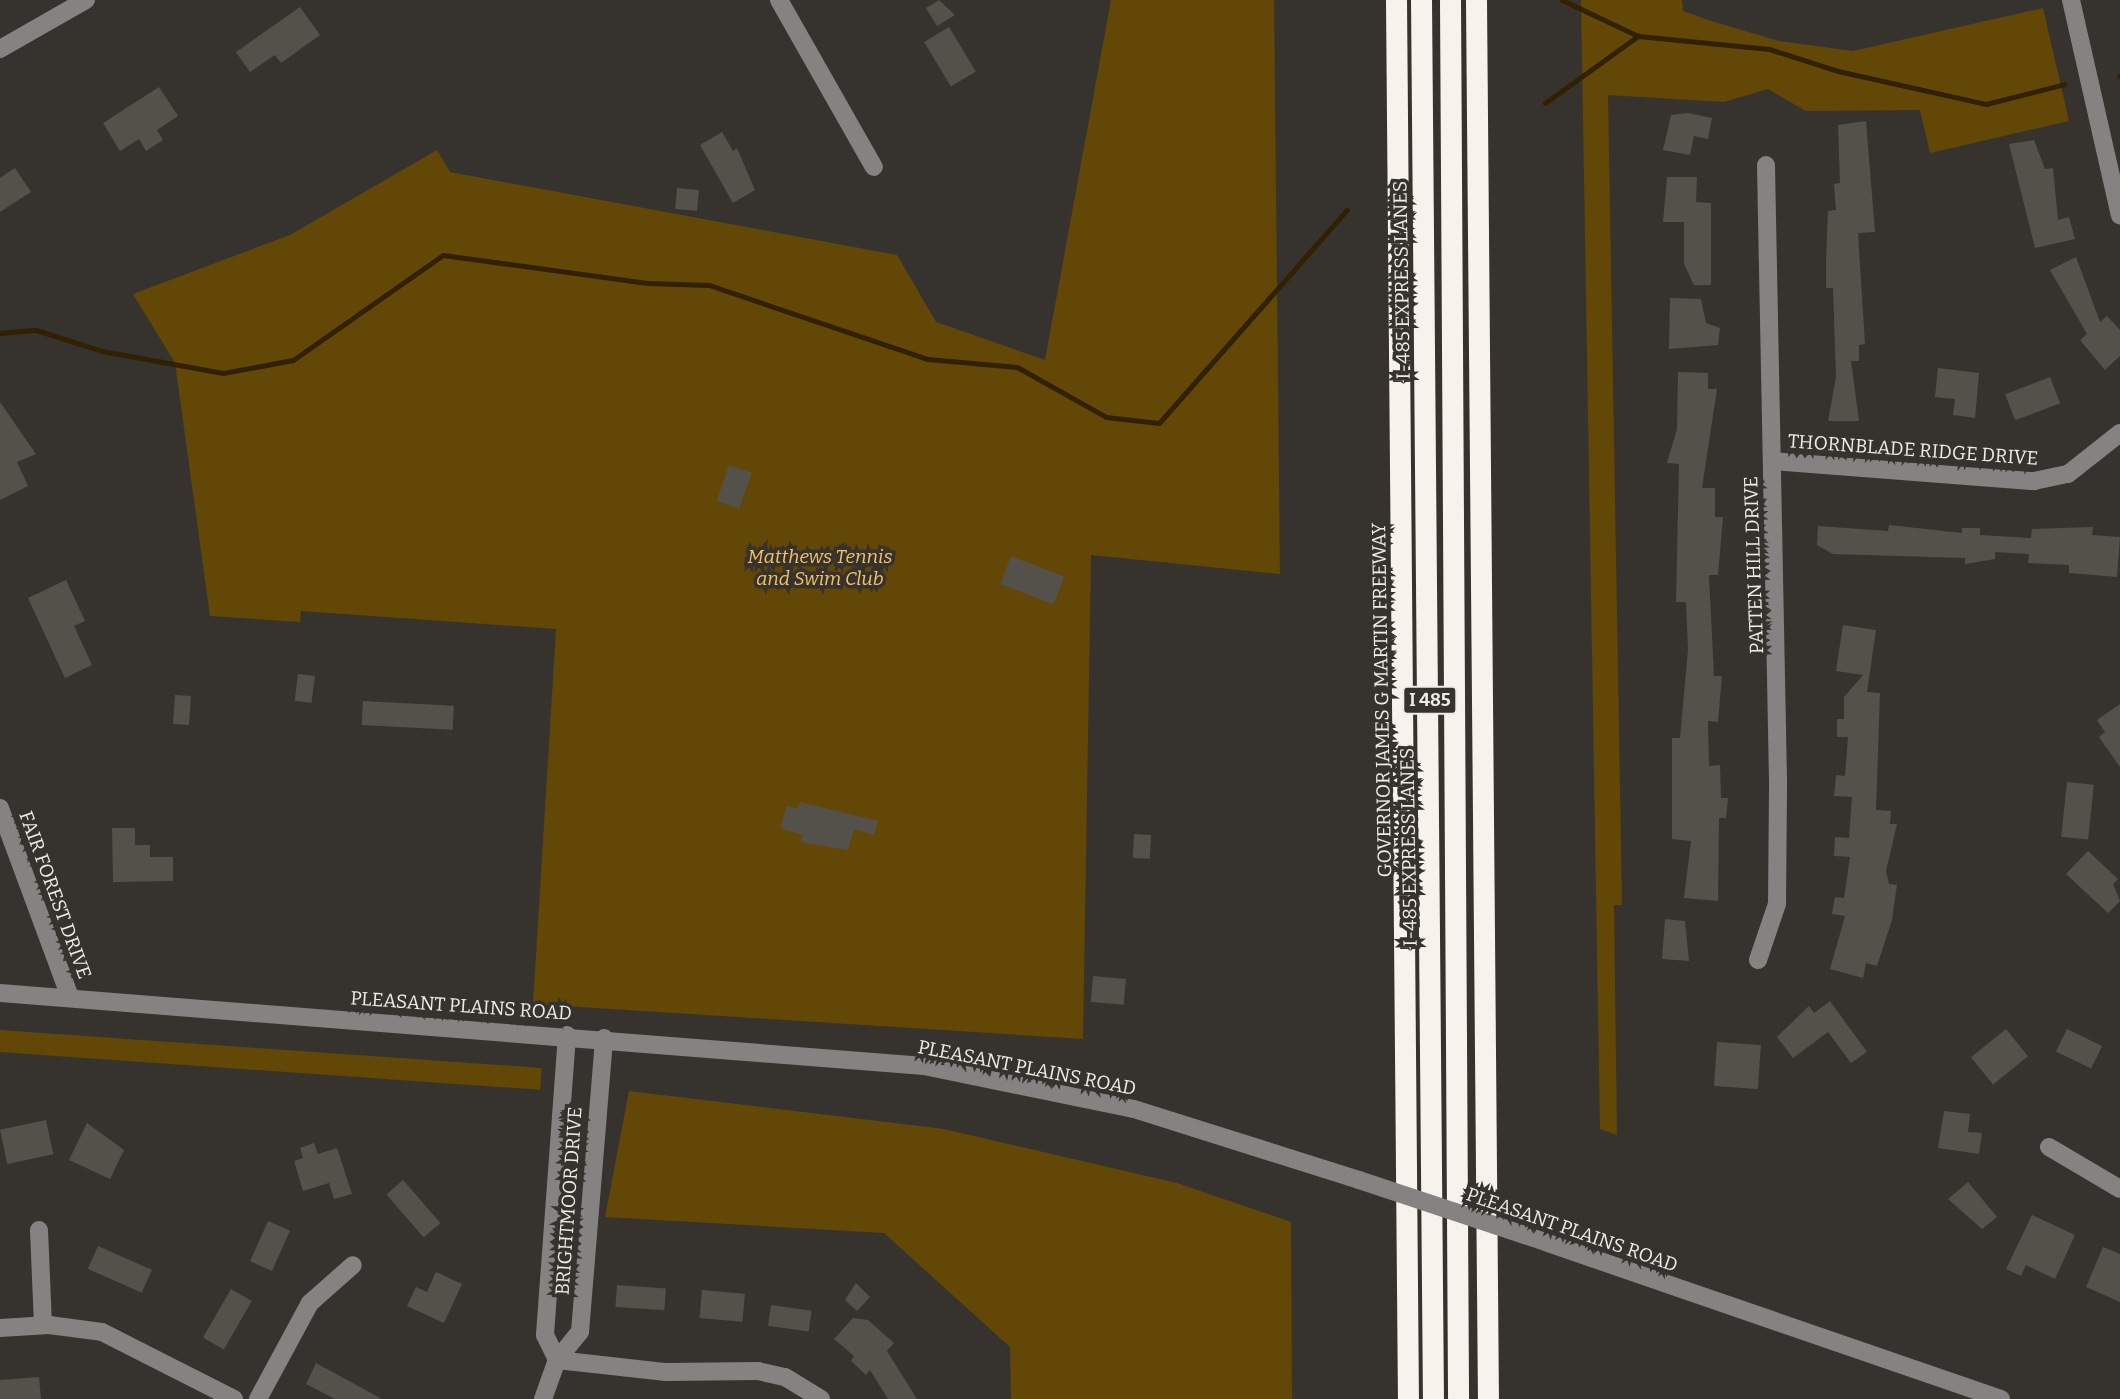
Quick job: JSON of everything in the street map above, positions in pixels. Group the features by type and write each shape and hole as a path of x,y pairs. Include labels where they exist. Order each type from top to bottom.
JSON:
{"highway":[{"name":"GOVERNOR JAMES G MARTIN FREEWAY","path":"1396,0 1408,1399"},
{"name":"I-485 EXPRESS LANES","path":"1422,0 1435,1057 1433,1399"},
{"name":"I 485","path":"1450,0 1458,1399"},
{"name":"I 485","path":"1476,0 1484,561 1488,1399"},
{"path":"1452,356 1484,561"},
{"path":"1409,1314 1435,1057"}],"street":[{"path":"0,49 86,0"},
{"path":"779,0 874,167"},
{"path":"2071,0 2120,215"},
{"name":"PATTEN HILL DRIVE","path":"1758,960 1777,904 1766,165"},
{"name":"THORNBLADE RIDGE DRIVE","path":"1772,461 2034,481 2068,474 2120,433"},
{"name":"FAIR FOREST DRIVE","path":"0,808 70,998"},
{"name":"PLEASANT PLAINS ROAD","path":"0,993 567,1035 924,1066 1021,1084 1133,1110 1359,1180 2001,1399"},
{"name":"BRIGHTMOOR DRIVE","path":"557,1360 545,1335 567,1035"},
{"name":"BRIGHTMOOR DRIVE","path":"543,1399 557,1360 580,1332 604,1038"},
{"path":"2049,1147 2120,1189"},
{"path":"39,1230 43,1325"},
{"path":"258,1399 317,1293 353,1265"},
{"path":"0,1328 43,1325 102,1332 234,1399"},
{"path":"557,1360 666,1372 758,1371 785,1377 821,1399"}],"green space":[{"name":"Matthews Tennis and Swim Club","path":"1111,0 1274,0 1280,574 1091,555 1083,1039 533,1004 556,629 301,611 300,622 210,616 175,363 133,294 290,235 437,150 450,172 897,255 936,322 1045,360"},
{"path":"1581,0 1682,0 1683,11 1708,20 1779,41 1853,51 2043,8 2069,121 1930,153 1920,110 1806,111 1768,89 1724,102 1608,95 1622,905 1614,905 1617,1135 1600,1129"},
{"path":"0,1030 542,1068 540,1090 0,1052"},
{"path":"629,1091 944,1129 1177,1183 1291,1222 1292,1399 1011,1399 1010,1347 884,1233 605,1217"}],"building":[{"path":"939,0 955,15 937,26 926,8"},
{"path":"300,7 320,35 281,63 275,55 250,72 236,52"},
{"path":"949,27 976,72 951,87 924,42"},
{"path":"159,87 178,116 157,130 163,140 146,151 139,139 120,151 103,123"},
{"path":"1688,113 1712,118 1708,139 1694,136 1690,155 1663,150 1671,115"},
{"path":"1866,121 1875,232 1858,233 1865,344 1859,345 1859,361 1851,361 1859,421 1828,421 1836,377 1833,288 1826,288 1826,262 1828,211 1836,210 1834,184 1840,183 1838,125"},
{"path":"722,132 733,151 737,148 755,190 733,203 700,145"},
{"path":"2034,140 2045,169 2053,168 2058,220 2069,217 2075,239 2035,248 2009,144"},
{"path":"15,168 31,192 0,212 0,178"},
{"path":"1667,177 1697,177 1696,202 1711,203 1711,285 1694,285 1684,264 1684,222 1663,222"},
{"path":"677,188 699,190 697,211 675,209"},
{"path":"2076,257 2100,322 2107,316 2120,330 2120,356 2105,370 2080,340 2087,334 2050,270"},
{"path":"1670,298 1701,299 1706,323 1720,328 1718,345 1669,349"},
{"path":"1938,368 1979,373 1975,418 1953,415 1955,399 1935,397"},
{"path":"1678,372 1708,373 1708,389 1717,389 1702,488 1715,488 1715,517 1723,517 1718,575 1709,575 1714,676 1722,676 1718,722 1708,721 1709,766 1720,765 1721,798 1728,798 1726,818 1719,818 1718,901 1684,898 1691,841 1672,839 1672,738 1680,738 1688,650 1686,602 1676,602 1679,464 1667,463 1677,429"},
{"path":"2050,377 2060,403 2015,420 2005,394"},
{"path":"0,402 36,454 17,462 28,486 0,500"},
{"path":"729,465 752,473 739,509 717,501"},
{"path":"1889,525 1962,533 1962,528 1980,528 1980,535 2031,538 2032,529 2093,527 2092,535 2120,537 2117,577 2069,573 2069,565 2028,563 2029,554 1995,552 1995,559 1965,564 1965,558 1833,554 1817,545 1818,526 1888,531"},
{"path":"1011,556 1064,576 1053,604 1000,584"},
{"path":"66,580 85,621 74,626 92,665 65,678 28,598"},
{"path":"1843,625 1876,630 1867,692 1880,693 1876,810 1891,811 1890,824 1897,824 1886,871 1889,884 1897,885 1892,920 1877,966 1866,963 1863,978 1830,969 1845,916 1832,914 1835,897 1844,898 1850,857 1834,856 1835,837 1849,838 1852,797 1834,796 1836,775 1845,776 1848,737 1837,737 1837,719 1844,719 1844,697 1863,675 1836,671"},
{"path":"298,674 315,676 312,703 295,701"},
{"path":"175,695 191,696 189,725 173,724"},
{"path":"363,701 454,706 453,730 362,725"},
{"path":"2120,704 2120,767 2099,737 2105,732 2097,720"},
{"path":"2067,782 2094,785 2088,840 2061,837"},
{"path":"800,802 878,821 874,835 854,829 848,850 800,842 803,835 780,828 787,806 798,809"},
{"path":"112,828 135,828 135,845 150,845 150,857 173,857 173,881 113,882"},
{"path":"1134,834 1151,835 1150,859 1133,858"},
{"path":"2088,851 2118,879 2113,884 2120,901 2108,913 2066,874"},
{"path":"1665,919 1685,921 1689,961 1662,959"},
{"path":"1093,976 1126,979 1124,1005 1091,1002"},
{"path":"1830,1001 1867,1052 1851,1063 1828,1032 1793,1058 1777,1037 1809,1006 1814,1013"},
{"path":"2006,1029 2028,1056 1993,1085 1971,1057"},
{"path":"2067,1029 2102,1046 2091,1069 2056,1051"},
{"path":"1717,1042 1761,1045 1758,1089 1714,1086"},
{"path":"1944,1111 1970,1114 1968,1132 1982,1133 1979,1154 1938,1148"},
{"path":"46,1120 53,1154 7,1164 0,1130"},
{"path":"87,1123 124,1150 110,1179 69,1160"},
{"path":"314,1143 318,1154 337,1148 352,1194 334,1199 329,1183 303,1191 294,1161 303,1158 300,1148"},
{"path":"403,1180 440,1223 424,1237 386,1194"},
{"path":"1968,1182 1997,1217 1982,1229 1948,1199"},
{"path":"2032,1215 2075,1235 2055,1279 2026,1265 2021,1276 2006,1269"},
{"path":"268,1221 290,1231 272,1271 250,1261"},
{"path":"98,1246 152,1270 142,1293 88,1269"},
{"path":"2103,1247 2120,1254 2120,1302 2086,1287"},
{"path":"436,1272 462,1284 444,1323 407,1306 416,1287 427,1292"},
{"path":"856,1283 870,1297 857,1311 845,1300"},
{"path":"617,1285 666,1288 664,1310 615,1307"},
{"path":"231,1289 252,1301 224,1349 203,1337"},
{"path":"702,1290 745,1294 742,1322 700,1318"},
{"path":"771,1305 812,1311 809,1332 768,1326"},
{"path":"853,1318 868,1320 894,1343 887,1351 917,1399 888,1399 870,1370 866,1375 851,1361 854,1356 834,1339"},
{"path":"316,1363 382,1399 335,1399 306,1384"},
{"path":"39,1377 41,1399 0,1399 0,1380"}],"waterway":[{"path":"1562,0 1638,36 1769,49 1838,71 1986,104 2065,84"},
{"path":"1545,103 1638,36"},
{"path":"0,333 36,330 102,351 223,373 293,360 443,255 647,283 709,285 928,359 1017,367 1106,417 1159,423 1347,210"}]}
